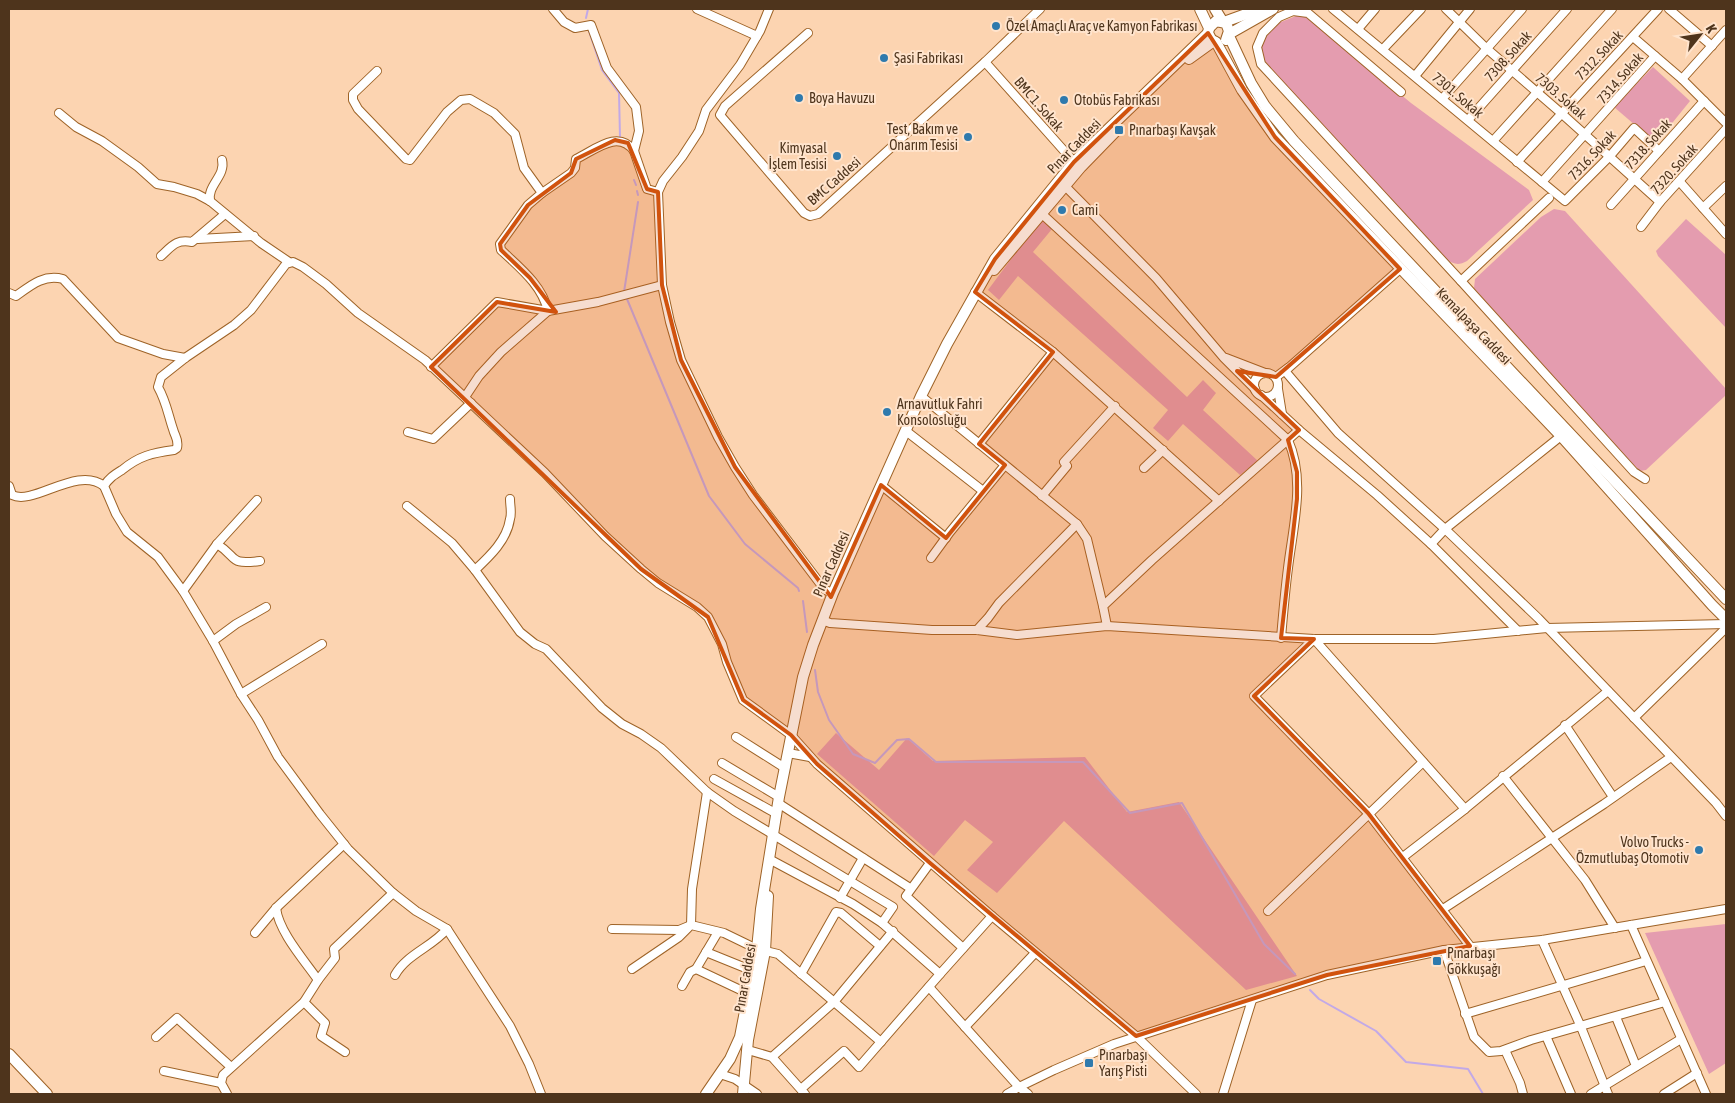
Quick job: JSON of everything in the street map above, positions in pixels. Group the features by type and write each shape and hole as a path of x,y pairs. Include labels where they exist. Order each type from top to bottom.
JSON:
{"main road":[{"name":"Kemalpaşa Caddesi","path":"1200,9 1227,66 1253,108 1275,137 1561,436 1726,619"},
{"name":"Kemalpaşa Caddesi","path":"1215,9 1229,27 1229,35 1251,83 1260,98 1294,141 1726,599"},
{"path":"1268,9 1223,41 1212,36 1214,22 1224,22 1268,9"},
{"name":"Pınar Caddesi","path":"745,1042 761,950 761,909 779,800 803,678 832,593 921,396 975,292 995,259 1074,162 1212,36"},
{"name":"Pınar Caddesi","path":"975,292 1088,160 1212,36"},
{"name":"Pınar Caddesi","path":"744,1090 749,994 753,971 761,950"},
{"path":"706,1094 730,1058 745,1042"},
{"path":"9,1054 46,1094"}],"street":[{"path":"552,9 564,22 574,28 591,25 607,68 636,107 639,131 634,151"},
{"path":"696,9 757,36"},
{"path":"769,9 757,36 740,65 706,110 699,131 682,157 662,181 658,192 662,285 681,360 735,467 795,552 825,590 832,593"},
{"name":"BMC Caddesi","path":"808,33 725,106 720,115 804,213 810,216 818,214 985,62 1040,9"},
{"name":"7301. Sokak","path":"1334,9 1565,202"},
{"path":"1358,28 1375,9"},
{"path":"1383,50 1421,9"},
{"name":"7303. Sokak","path":"1446,9 1486,48 1561,112 1660,202"},
{"path":"1415,76 1470,9"},
{"path":"1442,99 1522,9"},
{"name":"7308. Sokak","path":"1468,120 1567,9"},
{"path":"1494,141 1612,9"},
{"name":"7312. Sokak","path":"1517,162 1657,9"},
{"path":"1669,9 1712,46"},
{"path":"1401,92 1308,13 1293,11 1279,17 1263,33 1257,47 1261,64 1461,280 1634,472 1645,479"},
{"path":"1682,80 1726,30"},
{"path":"1633,37 1682,80 1726,123"},
{"name":"7314. Sokak","path":"1542,182 1655,56"},
{"name":"BMC 1. Sokak","path":"985,62 1074,162"},
{"path":"377,71 353,94 353,100 358,109 406,159 410,160 448,112 461,100 470,99 494,113 515,134 524,168 542,193"},
{"name":"7318. Sokak","path":"1611,205 1704,101"},
{"path":"59,114 76,127 138,166 157,184 197,194 210,201 289,262 297,264 314,274 358,313 431,366 545,473 605,536 640,569 658,583 697,607 708,617 722,644 727,662 743,700 791,735 810,757 930,863 1136,1036 1195,1094"},
{"name":"7316. Sokak","path":"1565,202 1610,156 1634,128 1659,151"},
{"name":"7320. Sokak","path":"1641,227 1660,202 1726,129"},
{"path":"548,311 545,298 530,278 501,250 500,244 528,205 571,173 575,168 576,159 615,140 628,143 634,151 647,189 658,192"},
{"path":"210,201 208,194 224,166 222,160"},
{"path":"1680,182 1726,233"},
{"path":"1065,186 1156,278 1224,358 1258,392 1299,430 1377,494 1431,544 1518,631"},
{"path":"1703,208 1726,186"},
{"path":"1461,280 1549,198"},
{"path":"161,256 177,242 183,240 192,242 197,239 225,214"},
{"path":"1042,214 1288,440 1294,453 1297,472 1297,499 1280,638"},
{"path":"197,239 254,236"},
{"path":"104,486 108,479 131,461 149,454 177,448 178,441 173,430 166,401 158,387 160,377 227,330 251,310 282,268 289,262"},
{"path":"1276,377 1400,269"},
{"path":"9,293 16,296 45,278 53,276 63,279 118,338 163,354 185,358"},
{"path":"431,366 497,302 548,311 598,302 662,285"},
{"path":"975,292 1053,352 1219,501"},
{"path":"408,432 433,439 468,400 479,376 501,352 548,311"},
{"path":"979,444 1053,352"},
{"path":"1224,358 1265,373 1273,374 1278,385 1282,414"},
{"path":"1284,371 1338,433 1445,529 1547,628 1726,816"},
{"path":"1265,373 1256,379 1258,392 1264,396 1272,395 1278,389"},
{"path":"921,396 1077,524 1087,539 1107,626"},
{"path":"1042,496 1067,466 1064,462 1115,406"},
{"path":"1103,606 1299,430"},
{"path":"906,431 983,491"},
{"path":"1431,544 1445,529 1561,436"},
{"path":"1144,468 1163,450"},
{"path":"931,558 1005,465"},
{"path":"9,486 10,495 17,497 62,484 99,482 104,486 116,514 127,532 158,557 183,591 278,757 320,814 344,844 393,893 447,929 510,1026 529,1064 541,1094"},
{"path":"881,485 946,538"},
{"path":"183,591 217,544 258,500"},
{"path":"475,570 493,554 502,539 510,519 510,500"},
{"path":"407,506 452,543 475,570 520,632 535,644 546,649 602,708 622,724 661,748 707,792 773,835 893,907 882,922"},
{"path":"977,630 999,603 1077,524"},
{"path":"217,544 236,562 260,561"},
{"path":"213,641 236,624 266,607"},
{"path":"822,620 830,623 932,630 977,630 1017,635 1107,626 1314,639 1434,639 1547,628 1726,624"},
{"path":"1634,718 1726,628"},
{"path":"1314,639 1465,809"},
{"path":"1314,639 1254,696 1368,813 1470,946"},
{"path":"241,694 322,644"},
{"path":"1403,857 1465,809 1608,691"},
{"path":"1565,725 1613,797"},
{"path":"736,737 785,768"},
{"path":"788,753 810,757"},
{"path":"1443,909 1671,757"},
{"path":"1268,911 1423,762"},
{"path":"722,763 910,888"},
{"path":"1503,776 1585,880 1615,928"},
{"path":"714,779 777,814"},
{"path":"632,969 679,937 691,925 692,889 707,792"},
{"path":"256,933 276,908 344,844"},
{"path":"840,898 863,858"},
{"path":"769,862 840,898 882,922 940,974"},
{"path":"930,863 906,896 963,948"},
{"path":"227,1094 222,1083 223,1075 304,1002 335,958 334,949 393,893"},
{"path":"276,908 281,924 295,948 318,980"},
{"path":"1007,1094 1018,1087 1114,1044 1327,975 1444,950 1542,940 1726,908"},
{"path":"801,974 836,912 841,913 880,946"},
{"path":"745,1042 772,1057 803,1092 844,1051 859,1067 992,916"},
{"path":"612,929 679,930 691,925 718,932 761,950 779,955 880,1042"},
{"path":"1631,926 1706,1094"},
{"path":"395,974 408,960 447,929"},
{"path":"772,1057 834,1002 893,931"},
{"path":"682,986 690,972 696,969 718,932"},
{"path":"1542,940 1581,1027 1608,1094"},
{"path":"1444,950 1474,1037 1489,1052 1505,1050 1546,1036 1665,1002"},
{"path":"706,952 753,971"},
{"path":"965,1027 1035,953"},
{"path":"1465,1014 1646,961"},
{"path":"696,969 749,994"},
{"path":"929,987 1018,1087 1028,1094"},
{"path":"1223,1094 1252,1000"},
{"path":"304,1002 325,1024 321,1036 344,1052"},
{"path":"1616,1017 1636,1066"},
{"path":"156,1037 177,1018 231,1066"},
{"path":"1546,1036 1571,1094"},
{"path":"1591,1094 1681,1038"},
{"path":"1505,1050 1523,1094"},
{"path":"164,1071 222,1083"},
{"path":"1664,1094 1697,1073"},
{"path":"720,1074 728,1075 744,1090 757,1094"}],"highlighted area":[{"path":"1208,33 1275,137 1400,269 1276,377 1237,371 1299,430 1288,440 1297,472 1297,499 1281,638 1314,639 1254,696 1368,813 1470,946 1327,975 1136,1036 930,863 817,764 791,735 743,700 708,617 641,569 431,367 497,302 556,312 530,278 501,250 500,244 528,205 571,173 576,159 615,140 628,143 647,189 658,192 662,285 681,360 735,467 831,597 881,485 946,538 1005,465 979,444 1053,352 975,292 995,259 1074,162"}],"shaded area":[{"path":"1296,16 1307,17 1411,103 1529,190 1533,200 1467,261 1456,264 1445,259 1365,176 1264,60 1261,45 1271,26"},
{"path":"1653,67 1690,101 1656,143 1614,107"},
{"path":"1554,209 1565,211 1726,389 1726,395 1646,470 1640,471 1596,426 1474,288 1475,279 1541,217"},
{"path":"1041,219 1052,229 1033,252 1187,397 1203,380 1216,393 1203,410 1258,461 1240,475 1183,424 1168,441 1153,428 1168,410 1018,276 999,300 988,290"},
{"path":"1686,219 1726,255 1726,328 1658,256 1656,251"},
{"path":"836,733 879,770 907,738 933,761 1085,757 1127,812 1179,802 1297,976 1246,990 1064,821 997,893 967,870 993,842 965,820 934,856 817,754"},
{"path":"1726,924 1726,1063 1709,1074 1645,933"}],"waterway":[{"path":"586,18 588,9"},
{"path":"588,28 602,70 619,93 620,137"},
{"path":"634,180 636,185"},
{"path":"637,191 638,195"},
{"path":"624,292 638,202"},
{"path":"627,299 709,496 745,544 798,588 799,591"},
{"path":"803,601 807,632"},
{"path":"815,670 818,692 829,720 853,754 875,763 897,740 909,739 936,762 1083,762 1130,813 1182,803 1264,944 1295,974"},
{"path":"1310,990 1319,999 1376,1031 1406,1062 1468,1069 1483,1094"}],"place":[{"name":"Özel Amaçlı Araç ve Kamyon Fabrikası","path":"996,26"},
{"name":"Şasi Fabrikası","path":"884,58"},
{"name":"Boya Havuzu","path":"799,98"},
{"name":"Otobüs Fabrikası","path":"1064,100"},
{"name":"Pınarbaşı Kavşak","path":"1119,130"},
{"name":"Test, Bakım ve Onarım Tesisi","path":"968,137"},
{"name":"Kimyasal İşlem Tesisi","path":"837,156"},
{"name":"Cami","path":"1062,210"},
{"name":"Arnavutluk Fahri Konsolosluğu","path":"887,412"},
{"name":"Volvo Trucks - Özmutlubaş Otomotiv","path":"1699,850"},
{"name":"Pınarbaşı Gökkuşağı","path":"1437,961"},
{"name":"Pınarbaşı Yarış Pisti","path":"1089,1063"}]}
